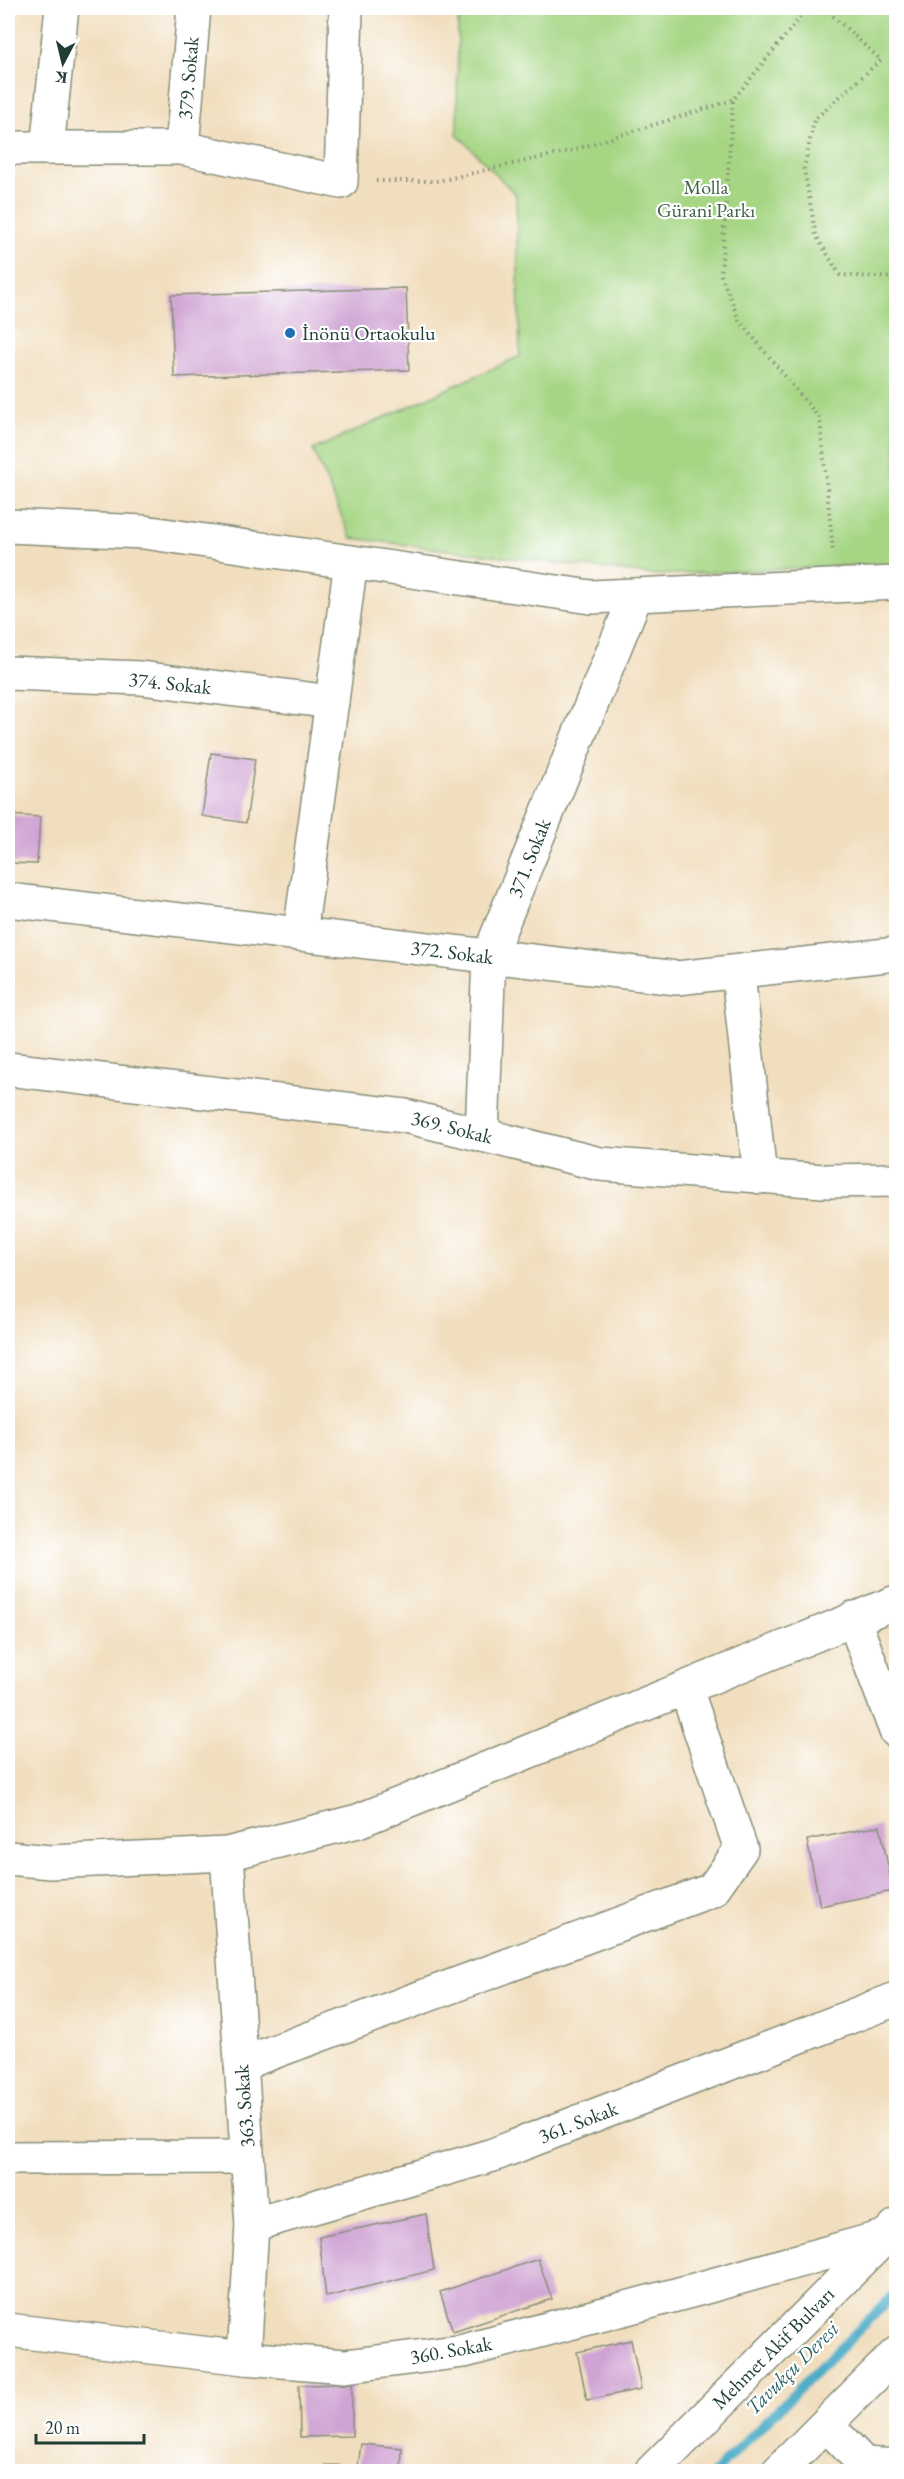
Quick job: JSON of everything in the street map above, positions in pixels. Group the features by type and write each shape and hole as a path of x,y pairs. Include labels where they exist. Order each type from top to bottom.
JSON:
{"street":[{"path":"48,148 62,8"},
{"name":"379. Sokak","path":"182,148 194,8"},
{"path":"8,148 182,148 341,182 346,8"},
{"path":"8,526 144,532 591,597 897,583"},
{"path":"300,934 351,562"},
{"name":"371. Sokak","path":"482,1135 489,956 636,595"},
{"name":"374. Sokak","path":"8,673 141,678 332,702"},
{"name":"372. Sokak","path":"8,900 677,978 897,954"},
{"path":"738,973 760,1177"},
{"name":"369. Sokak","path":"8,1069 405,1116 600,1164 823,1181 897,1180"},
{"path":"8,1858 50,1862 227,1854 358,1821 897,1602"},
{"path":"853,1618 897,1731"},
{"path":"241,2064 712,1890 741,1849 686,1689"},
{"name":"363. Sokak","path":"227,1854 252,2225 244,2358"},
{"name":"361. Sokak","path":"252,2225 493,2155 897,1999"},
{"path":"8,2158 247,2157"},
{"name":"360. Sokak","path":"8,2330 244,2358 345,2366 464,2351 702,2288 890,2231"},
{"name":"Mehmet Akif Bulvarı","path":"651,2472 890,2231"},
{"path":"778,2472 897,2354"},
{"path":"826,2424 864,2464 897,2466"}],"path":[{"path":"341,182 438,181 570,151 733,100 808,8"},
{"path":"824,8 881,60 814,120 804,169 816,236 840,275 897,278"},
{"path":"733,100 721,275 739,320 820,419 836,585"}],"green space":[{"name":"Molla Gürani Parkı","path":"458,8 896,8 896,564 655,575 351,538 313,450 520,356 516,195 457,134"}],"building":[{"name":"İnönü Ortaokulu","path":"406,288 409,370 174,377 171,295"},
{"path":"211,753 255,759 246,823 202,816"},
{"path":"8,815 40,817 37,864 8,863"},
{"path":"880,1826 893,1891 820,1906 807,1840"},
{"path":"426,2214 434,2270 326,2297 319,2237"},
{"path":"538,2259 552,2299 453,2332 440,2292"},
{"path":"631,2340 641,2389 587,2400 577,2352"},
{"path":"352,2384 352,2436 300,2437 299,2385"},
{"path":"361,2444 402,2448 401,2472 325,2472 326,2465 358,2466"}],"waterway":[{"name":"Tavukçu Deresi","path":"715,2472 896,2293"}],"place":[{"name":"İnönü Ortaokulu","path":"290,333"}]}
